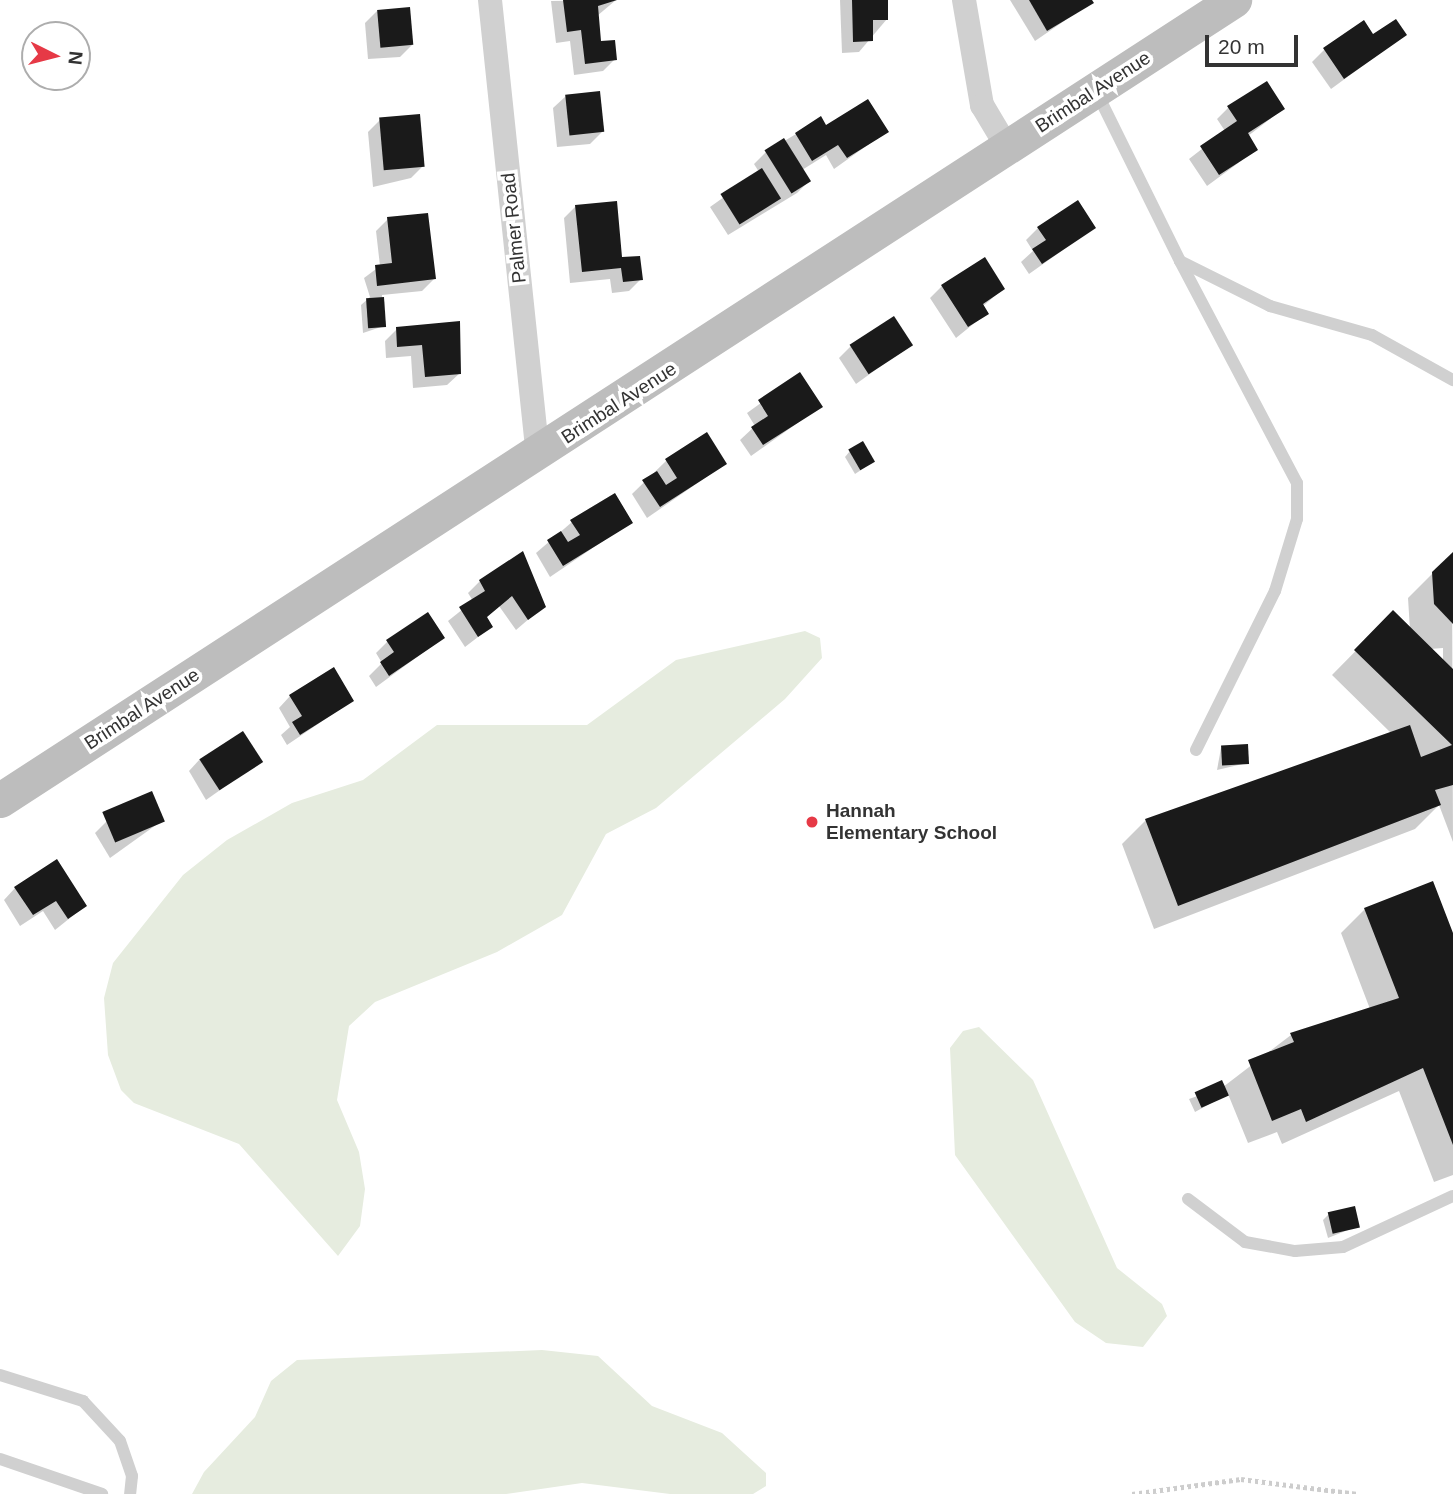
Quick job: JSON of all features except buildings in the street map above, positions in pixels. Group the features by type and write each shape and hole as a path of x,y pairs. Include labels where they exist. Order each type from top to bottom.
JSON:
{"main road":[{"name":"Brimbal Avenue","path":"0,800 538,455 1234,0"}],"street":[{"name":"Palmer Road","path":"490,0 538,455"},
{"path":"964,0 982,105 1007,147"}],"lane":[{"path":"1096,91 1180,261 1297,483 1297,519 1275,592 1196,750"},
{"path":"1180,261 1270,306 1372,335 1453,380"},
{"path":"1188,1199 1245,1242 1295,1251 1365,1239 1453,1196"},
{"path":"0,1375 83,1401 120,1441 132,1476 130,1494"},
{"path":"0,1459 102,1494"}],"path":[{"path":"1132,1494 1241,1479 1358,1494"}],"shaded area":[{"path":"805,631 820,638 822,658 785,699 656,808 606,834 562,915 497,952 375,1002 349,1026 337,1100 359,1152 365,1189 360,1226 338,1256 239,1144 134,1103 121,1090 108,1055 104,998 113,963 183,875 227,840 292,803 363,780 437,725 587,725 676,660"},
{"path":"979,1027 1033,1080 1117,1268 1162,1304 1167,1316 1143,1347 1106,1343 1075,1322 955,1155 950,1048 963,1031"},
{"path":"542,1350 598,1356 652,1406 722,1433 766,1473 766,1486 753,1494 670,1494 582,1483 506,1494 192,1494 204,1472 255,1417 271,1381 297,1360"}],"place":[{"name":"Hannah Elementary School","path":"812,822"}]}
